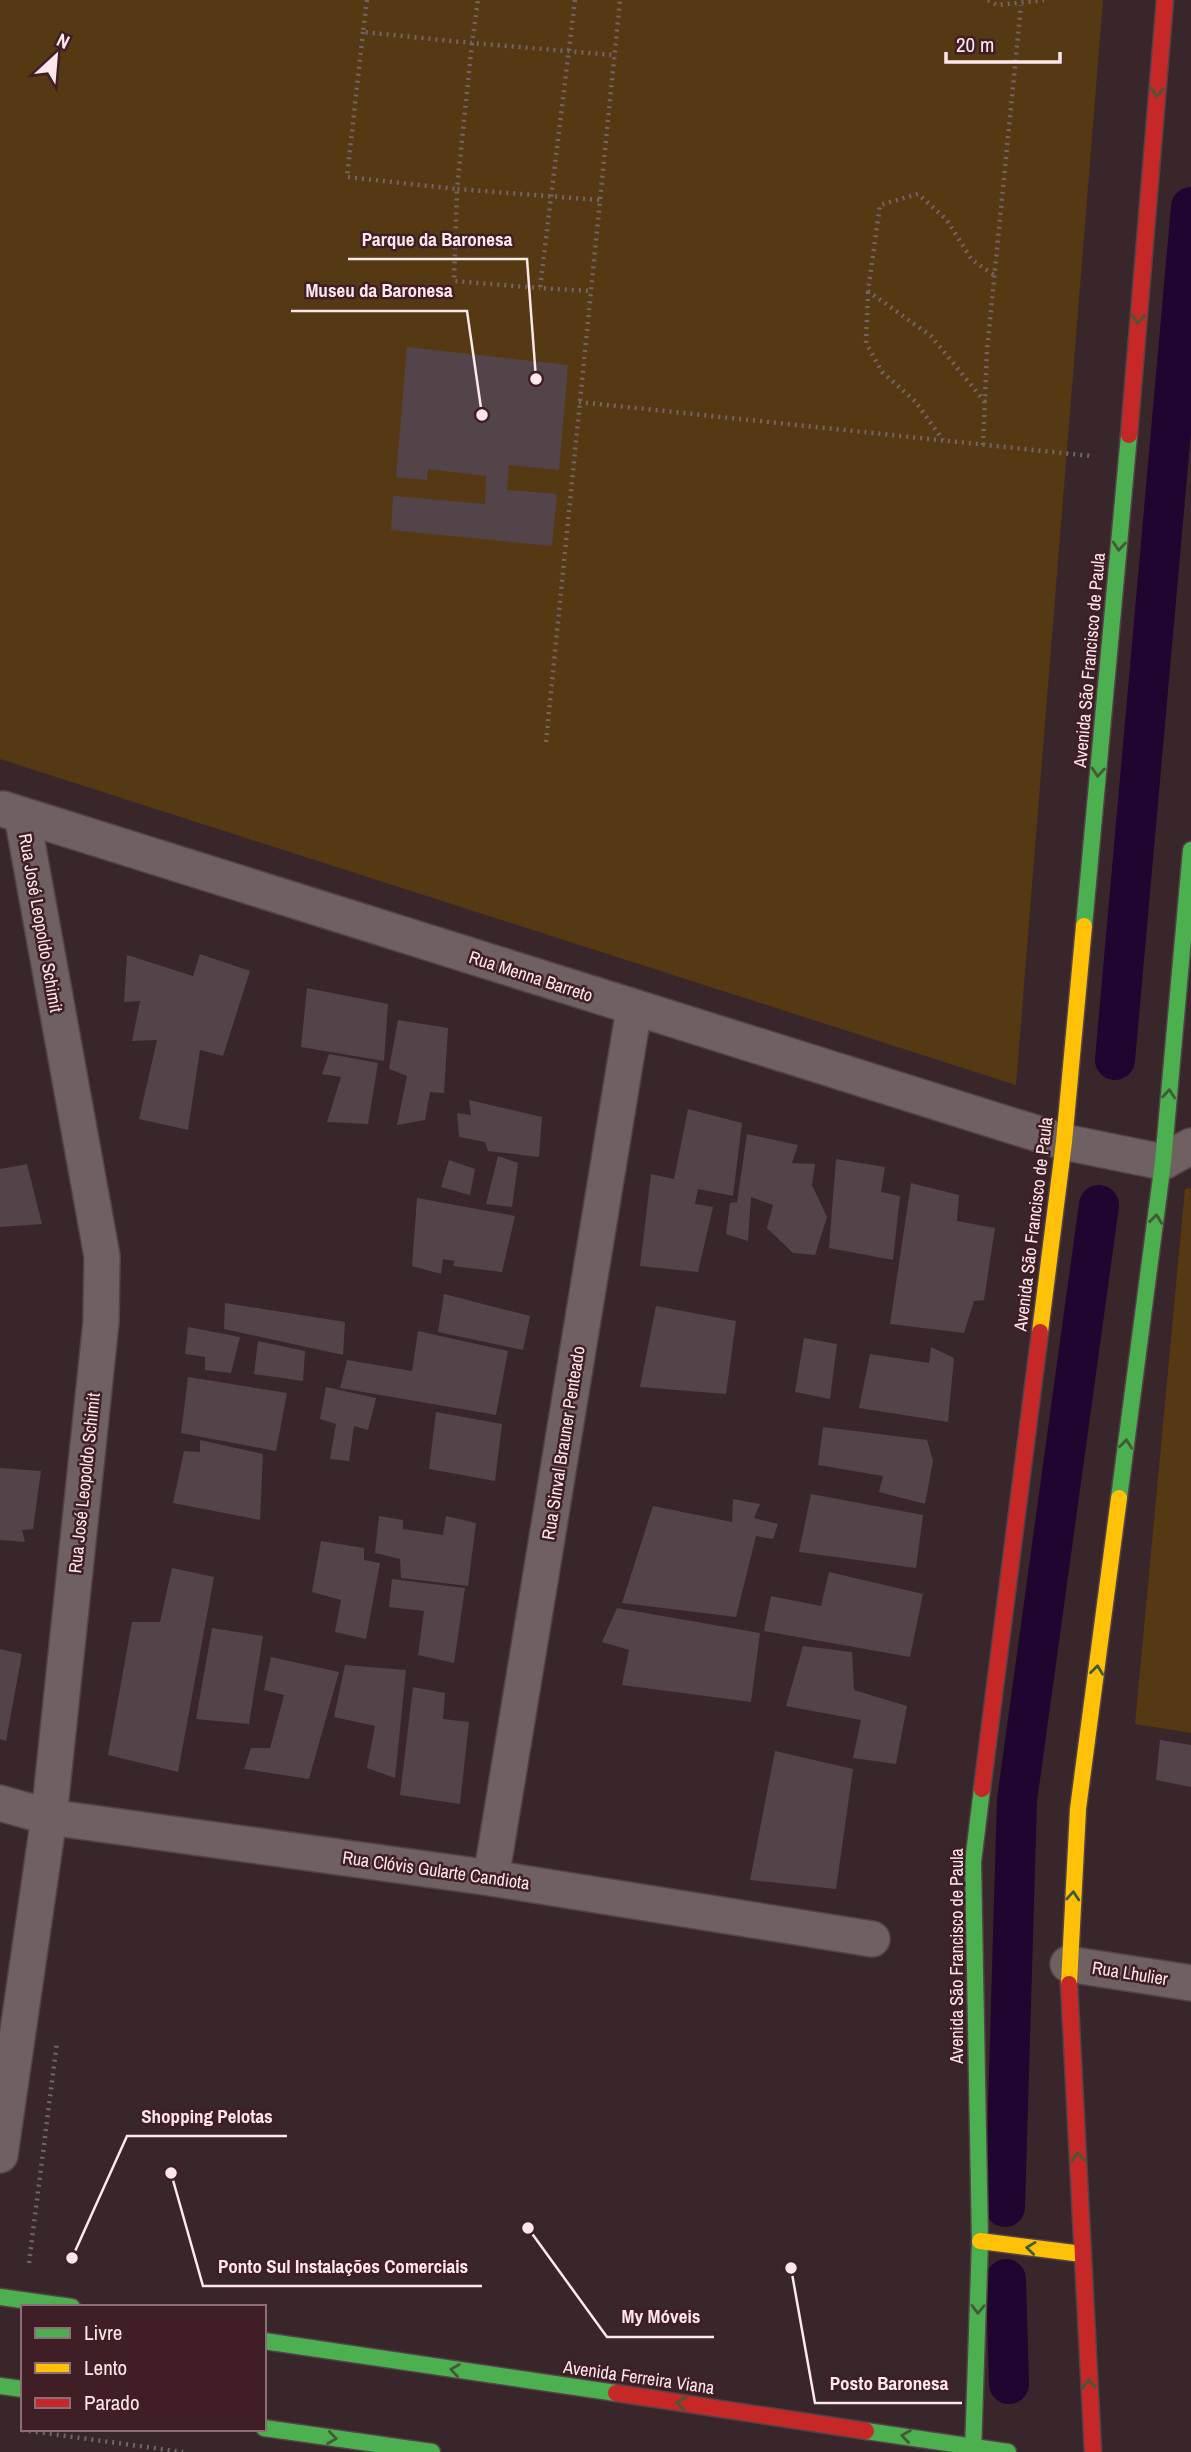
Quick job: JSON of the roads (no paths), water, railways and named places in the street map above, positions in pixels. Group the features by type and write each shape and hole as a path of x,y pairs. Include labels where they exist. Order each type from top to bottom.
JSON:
{"main road":[{"name":"Avenida São Francisco de Paula","path":"973,2449 980,2241 985,2220 973,1862 1063,1142 1127,460 1165,0"},
{"path":"1093,2452 1082,2254 1075,2227 1069,1964 1078,1810 1177,1154 1191,850"},
{"path":"980,2241 1082,2254"},
{"path":"0,2297 25,2298 62,2305"},
{"name":"Avenida Ferreira Viana","path":"266,2342 973,2449 1008,2452"},
{"path":"0,2386 21,2389"},
{"path":"266,2428 432,2452"}],"street":[{"name":"Rua Menna Barreto","path":"11,811 1063,1142 1177,1154"},
{"name":"Rua José Leopoldo Schimit","path":"0,2155 48,1816 101,1322 102,1256 11,811"},
{"name":"Rua Sinval Brauner Penteado","path":"491,1878 634,1009"},
{"name":"Rua Clóvis Gularte Candiota","path":"0,1803 48,1816 491,1878 872,1938"},
{"name":"Rua Lhulier","path":"1069,1964 1191,1983"}],"waterway":[{"path":"1115,1060 1191,207"},
{"path":"1005,2207 1017,1800 1099,1205"},
{"path":"1006,2279 1009,2384"}],"place":[{"name":"Parque da Baronesa","path":"536,379"},
{"name":"Museu da Baronesa","path":"482,415"},
{"name":"Ponto Sul Instalações Comerciais","path":"171,2173"},
{"name":"My Móveis","path":"528,2228"},
{"name":"Shopping Pelotas","path":"72,2258"},
{"name":"Posto Baronesa","path":"791,2268"}]}
